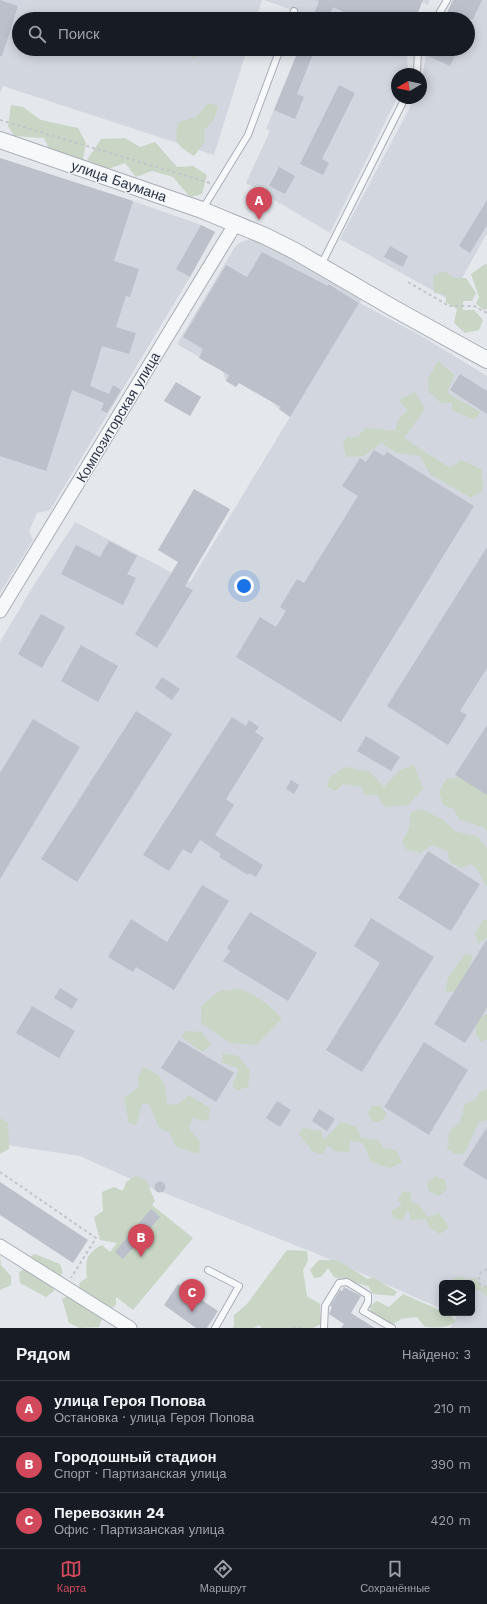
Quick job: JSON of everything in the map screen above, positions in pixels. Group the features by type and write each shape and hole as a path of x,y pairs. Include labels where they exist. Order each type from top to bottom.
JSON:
{"street":[{"name":"улица Баумана","path":"0,140 236,223 295,250 393,308 487,360"},
{"name":"Композиторская улица","path":"0,611 236,223"},
{"path":"0,1246 130,1328"}],"lane":[{"path":"440,12 447,0"},
{"path":"202,210 248,135 277,56"},
{"path":"417,68 418,56"},
{"path":"321,265 402,104"},
{"path":"208,1270 239,1286 214,1328"},
{"path":"324,1328 325,1306 339,1283 347,1282 368,1295 368,1302 363,1311 392,1328"}],"path":[{"path":"0,120 217,185"},
{"path":"408,282 449,306 474,306 487,313"},
{"path":"0,1172 96,1238 65,1287"},
{"path":"487,1270 481,1272 478,1281 481,1285 487,1287"},
{"path":"292,1328 303,1328"}],"shaded area":[{"path":"0,0 262,0 258,12 12,12 12,56 245,56 214,155 3,86 0,93"},
{"path":"264,0 430,0 428,5 422,2 418,12 298,12"},
{"path":"453,0 487,0 487,233 450,300 340,239 412,104 427,104 427,68 424,68 426,56 475,56 475,12 447,12"},
{"path":"296,56 407,56 408,68 391,68 391,104 394,104 330,233 246,183 270,131 266,129"},
{"path":"0,158 133,201 201,225 215,232 190,277 50,510 37,513 29,531 33,540 0,593"},
{"path":"251,239 259,241 362,297 360,303 423,337 487,376 487,1328 450,1328 457,1316 475,1316 475,1280 439,1280 439,1308 322,1256 162,1192 157,1192 80,1156 0,1144 0,642 37,580 75,522 190,582 290,417 272,402 239,383 236,387 226,381 223,371 177,344 235,247 241,242"}],"green space":[{"path":"208,103 218,106 214,120 204,130 205,141 194,156 178,143 176,139 177,129 179,122 196,117"},
{"path":"11,105 23,107 41,120 78,128 86,143 82,164 70,155 49,149 44,138 14,136 8,126"},
{"path":"125,138 140,147 155,142 177,167 193,166 207,175 202,194 190,197 173,177 152,171 136,177 125,163 105,170 87,160 101,139"},
{"path":"485,264 487,265 487,309 484,310 476,304 479,297 471,274"},
{"path":"445,271 453,278 466,278 476,293 472,301 463,301 463,310 474,310 483,320 479,330 465,333 454,323 457,309 446,302 446,295 434,293 433,276"},
{"path":"438,361 454,375 447,393 480,412 475,420 452,410 452,403 441,403 429,392 428,379"},
{"path":"415,392 425,409 404,438 450,468 461,460 481,469 483,490 471,498 430,474 420,456 397,453 381,443 364,456 346,457 343,445 347,437 358,437 365,428 395,431 399,418 408,411 399,400"},
{"path":"414,765 423,789 408,805 390,807 384,806 377,795 364,795 362,787 343,784 336,791 327,787 329,778 345,767 370,772 384,787 400,770"},
{"path":"471,775 487,789 487,832 485,828 459,819 454,809 443,805 439,792 446,779"},
{"path":"422,809 445,821 454,831 478,837 487,849 487,886 479,872 472,864 461,868 450,862 447,851 432,845 420,853 406,849 402,841 409,829 411,812"},
{"path":"483,920 487,920 487,937 485,940 478,943 475,933"},
{"path":"465,954 473,956 465,981 456,991 445,993 448,978"},
{"path":"240,989 262,1001 282,1019 256,1045 230,1043 201,1023 201,1006 219,991"},
{"path":"487,1014 487,1039 481,1042 476,1034 475,1021"},
{"path":"185,1031 202,1032 211,1045 202,1052 182,1037"},
{"path":"223,1053 238,1056 250,1071 248,1087 237,1090 232,1086 239,1069 222,1062"},
{"path":"143,1067 160,1077 165,1085 167,1104 177,1105 189,1095 210,1108 208,1121 192,1118 189,1129 200,1141 199,1154 176,1147 170,1133 159,1128 150,1105 142,1103 136,1125 129,1123 124,1098 139,1087 138,1077"},
{"path":"487,1089 487,1120 479,1122 464,1154 455,1154 447,1148 450,1131 460,1122 465,1104 475,1100 480,1092"},
{"path":"371,1106 380,1106 387,1114 381,1122 373,1122 368,1115"},
{"path":"0,1118 8,1123 9,1149 0,1154"},
{"path":"341,1122 356,1126 361,1138 377,1140 384,1148 396,1150 402,1162 390,1168 371,1162 363,1143 350,1141 349,1152 335,1151 327,1145 322,1155 312,1151 299,1134 303,1128 321,1131 324,1140"},
{"path":"136,1176 146,1180 155,1201 152,1205 193,1238 133,1310 116,1297 116,1305 104,1314 99,1327 80,1328 69,1323 62,1299 80,1290 79,1283 87,1278 86,1267 90,1254 102,1245 110,1252 117,1243 100,1240 94,1217 103,1211 102,1192 114,1187 123,1191 126,1182"},
{"path":"436,1176 445,1180 447,1189 439,1196 429,1192 427,1182"},
{"path":"403,1191 411,1193 411,1202 418,1204 428,1217 439,1213 449,1227 440,1234 430,1228 426,1219 411,1220 408,1209 403,1220 393,1218 391,1210 402,1206 398,1200"},
{"path":"287,1250 307,1251 308,1261 303,1270 307,1296 320,1304 321,1324 313,1328 262,1328 259,1325 254,1328 233,1328 234,1315 247,1304"},
{"path":"35,1254 60,1264 63,1273 52,1281 54,1291 46,1297 20,1283 19,1272 28,1267 28,1258"},
{"path":"0,1256 1,1265 11,1276 11,1285 0,1290"},
{"path":"319,1260 337,1260 368,1279 373,1277 397,1292 394,1296 373,1294 368,1286 334,1277 328,1268 321,1277 314,1278 310,1270"},
{"path":"461,1277 467,1280 453,1280 454,1278"},
{"path":"476,1277 481,1287 487,1287 487,1297 480,1290 475,1290 475,1280 467,1280"},
{"path":"403,1294 439,1310 439,1316 451,1316 456,1321 446,1326 425,1327 417,1317 401,1319 388,1328 371,1312 370,1306 377,1301 389,1307"}],"building":[{"path":"0,0 18,6 16,12 12,12 12,25 2,56 0,56"},
{"path":"316,0 423,0 418,12 344,12 333,7 331,12 315,12 319,1"},
{"path":"453,0 482,0 475,15 475,12 447,12"},
{"path":"296,56 312,56 297,94 304,97 295,119 274,110"},
{"path":"428,56 455,56 450,66"},
{"path":"339,85 355,93 322,159 329,163 323,175 300,164"},
{"path":"0,158 133,201 114,261 139,269 130,297 126,296 116,327 136,333 129,354 102,346 90,386 109,394 113,385 121,390 107,413 101,410 104,403 72,390 46,471 0,456"},
{"path":"279,167 295,176 285,194 269,186"},
{"path":"487,200 487,225 470,253 459,246"},
{"path":"201,225 215,232 190,277 176,269"},
{"path":"390,246 408,256 403,267 384,257"},
{"path":"262,252 328,286 328,284 359,303 290,417 279,409 281,407 239,383 236,387 226,381 229,375 199,358 203,349 183,337 226,265 247,277"},
{"path":"460,374 487,391 487,414 450,390"},
{"path":"176,382 201,397 190,416 164,401"},
{"path":"374,450 384,456 387,452 474,506 341,722 236,657 260,617 276,627 286,611 280,607 297,579 304,583 358,496 342,486 360,458 366,462"},
{"path":"194,489 230,509 185,586 193,590 157,648 135,634 178,562 158,550"},
{"path":"109,541 137,556 127,574 136,578 123,605 61,574 76,545 100,557"},
{"path":"487,547 487,668 460,711 467,715 448,745 387,706"},
{"path":"41,614 65,627 42,668 18,654"},
{"path":"81,645 118,666 98,702 61,681"},
{"path":"162,677 180,689 172,700 155,688"},
{"path":"136,711 172,734 77,882 41,859"},
{"path":"232,717 246,726 249,720 259,727 255,732 264,738 226,799 234,805 215,835 263,865 256,877 249,873 248,875 219,857 221,854 200,840 191,854 183,849 169,871 143,855"},
{"path":"33,719 80,747 0,879 0,773"},
{"path":"487,725 487,795 455,775"},
{"path":"366,736 400,757 391,771 357,751"},
{"path":"291,780 299,785 294,794 286,789"},
{"path":"428,851 480,884 451,931 398,898"},
{"path":"202,885 229,901 174,990 136,967 133,972 108,957 131,919 167,942"},
{"path":"250,912 317,953 288,1001 223,961 230,951 227,948"},
{"path":"371,918 434,957 362,1072 326,1050 380,963 354,946"},
{"path":"487,939 487,1008 465,1043 434,1024"},
{"path":"60,988 78,999 72,1009 54,998"},
{"path":"32,1006 75,1031 59,1058 16,1033"},
{"path":"179,1040 234,1073 216,1102 161,1068"},
{"path":"424,1042 468,1070 429,1135 384,1107"},
{"path":"277,1101 291,1110 280,1127 266,1118"},
{"path":"319,1109 335,1119 327,1131 312,1121"},
{"path":"487,1127 487,1180 463,1165"},
{"path":"160,1181 164,1183 166,1187 164,1191 160,1193 156,1191 154,1187 156,1183"},
{"path":"0,1182 88,1240 73,1263 0,1215"},
{"path":"151,1209 160,1217 123,1259 115,1252"},
{"path":"178,1284 218,1311 207,1328 196,1328 164,1305"},
{"path":"344,1287 361,1296 351,1313 375,1328 341,1328 344,1324 329,1314 332,1307 330,1306 340,1290 342,1291"}],"place":[{"name":"улица Героя Попова","path":"259,220"},
{"name":"Городошный стадион","path":"141,1257"},
{"name":"Перевозкин 24","path":"192,1312"}]}
